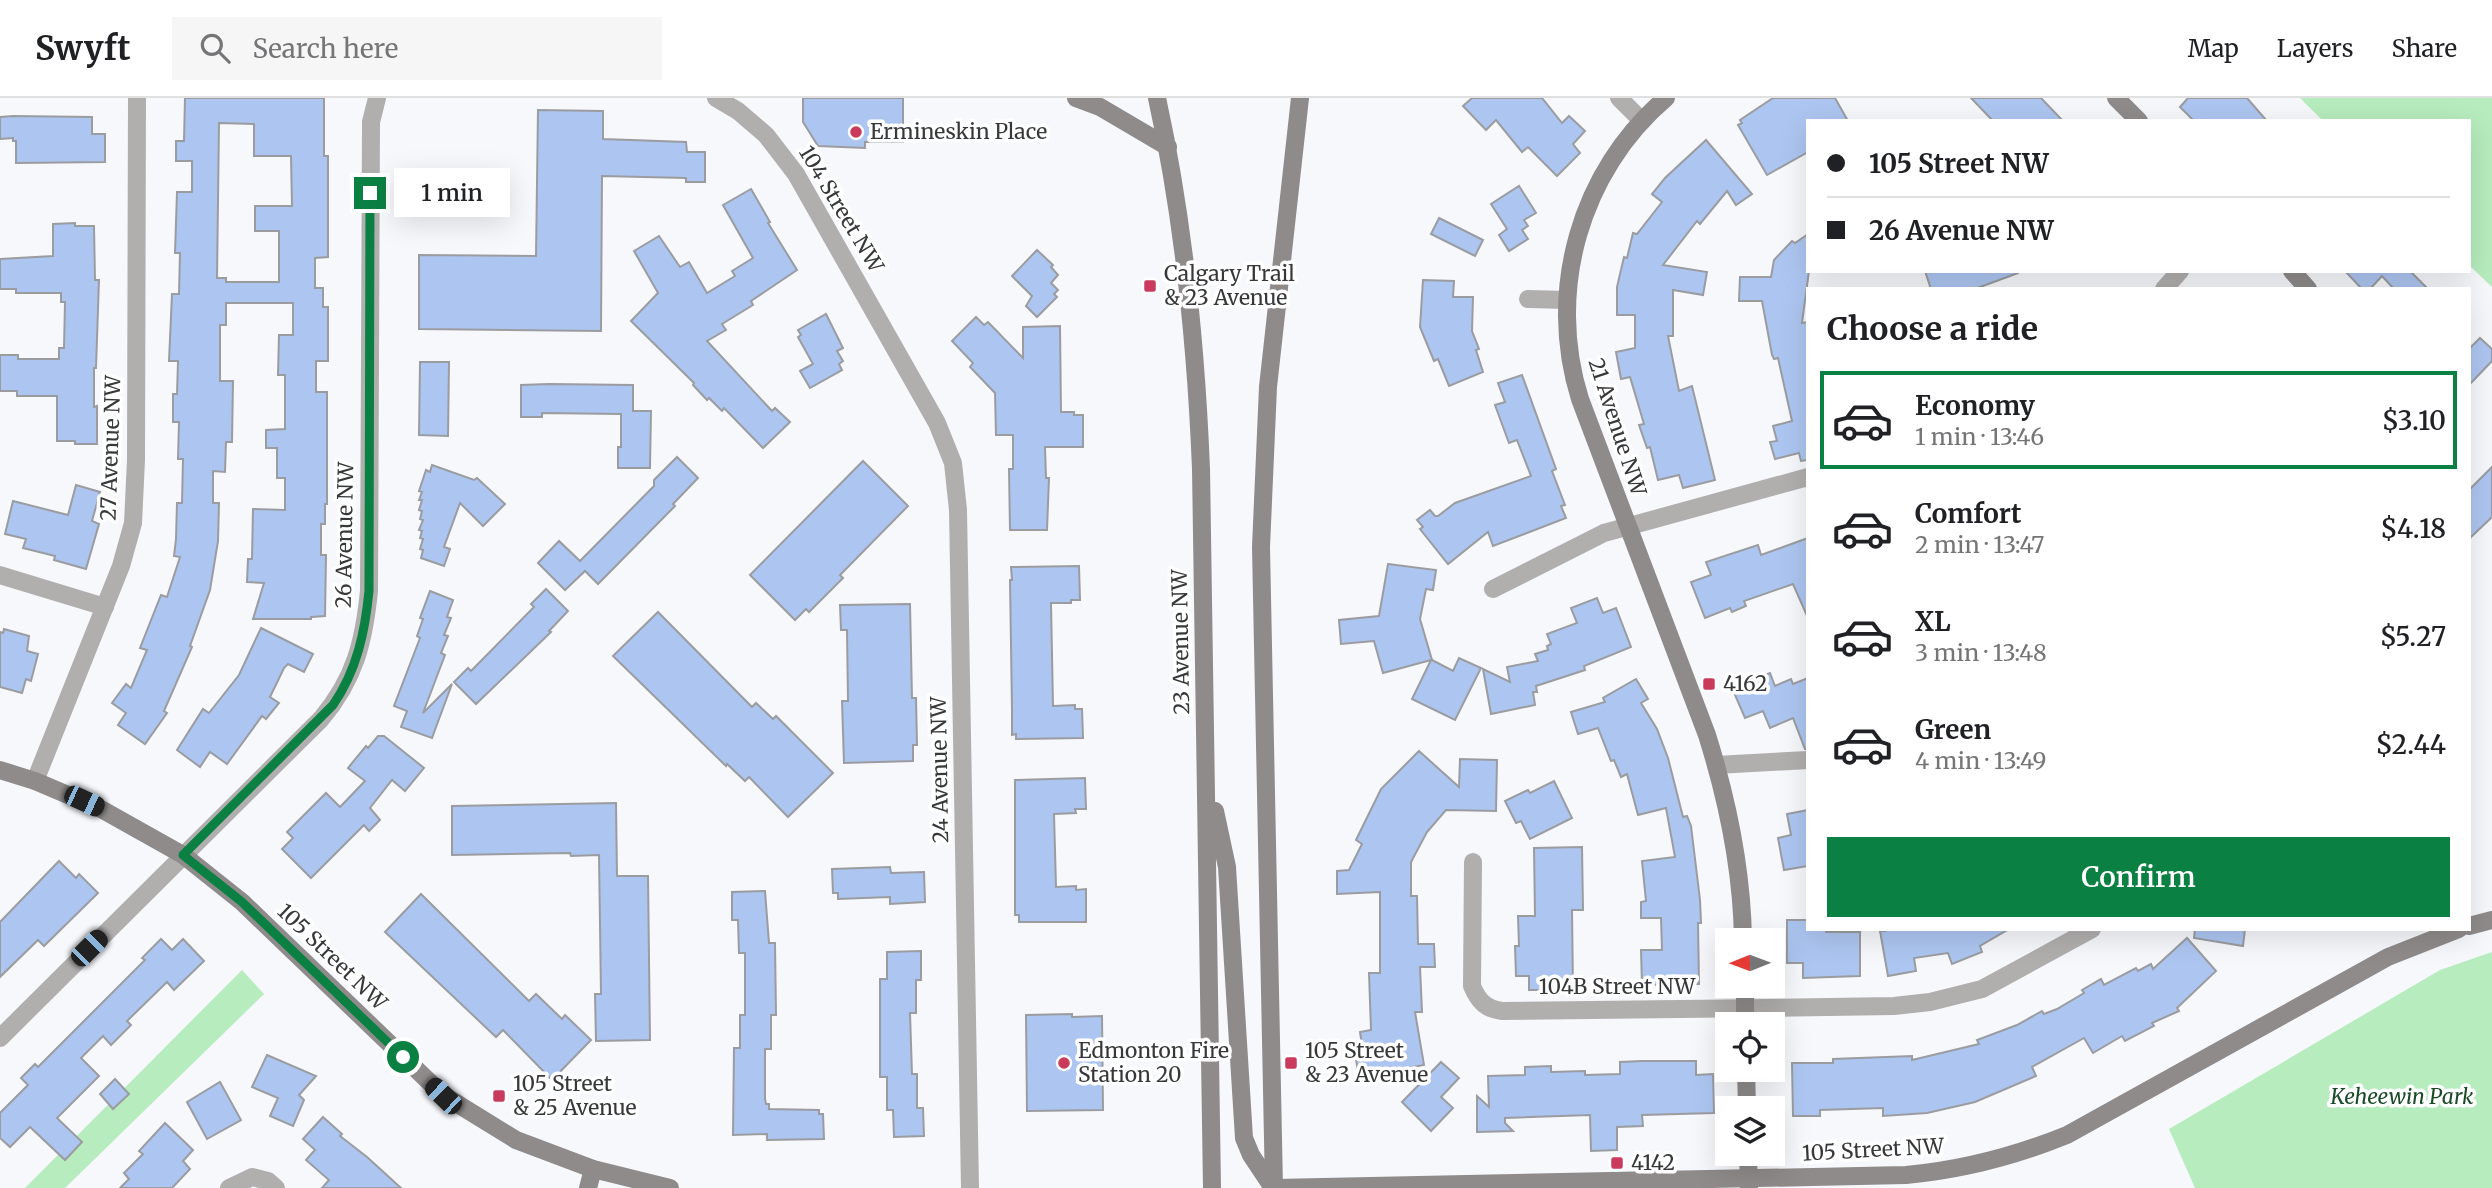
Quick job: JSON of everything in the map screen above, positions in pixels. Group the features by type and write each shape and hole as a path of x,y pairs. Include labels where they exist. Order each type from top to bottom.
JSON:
{"street":[{"name":"27 Avenue NW","path":"35,781 127,552 135,508 137,98"},
{"name":"26 Avenue NW","path":"0,1038 333,705 345,688 359,652 369,591 371,122 377,98"},
{"name":"104 Street NW","path":"716,98 738,111 760,130 790,166 905,362"},
{"path":"1076,98 1100,107 1168,147"},
{"name":"23 Avenue NW","path":"1157,98 1168,147 1189,288 1196,368 1213,1188"},
{"path":"1274,1188 1262,574 1263,468 1272,348 1300,98"},
{"path":"1619,98 1642,121 1666,98"},
{"path":"2116,98 2137,119"},
{"name":"21 Avenue NW","path":"1642,121 1612,159 1586,211 1576,241 1567,300 1568,345 1575,382 1716,765 1727,804 1740,877 1742,928"},
{"path":"2166,287 2178,273"},
{"path":"2294,273 2306,287"},
{"path":"1528,299 1567,300"},
{"name":"24 Avenue NW","path":"905,362 947,443 957,484 970,1188"},
{"name":"21 Avenue NW","path":"1493,589 1594,537 1806,478"},
{"path":"0,575 105,607"},
{"path":"1716,765 1806,760"},
{"path":"1206,767 1227,867 1244,1138 1251,1155 1274,1188"},
{"name":"105 Street NW","path":"0,770 35,781 100,809 139,828 183,855 242,902 443,1096 516,1140 593,1169 670,1188"},
{"name":"104B Street NW","path":"1472,862 1472,986 1477,998 1492,1010 1715,1015"},
{"path":"2471,925 2492,920"},
{"name":"104B Street NW","path":"1785,1013 1947,1000 2000,981 2088,931"},
{"name":"105 Street NW","path":"1274,1188 1749,1183 1906,1175 1969,1166 2040,1146 2095,1121 2388,957 2454,931"},
{"path":"588,1188 593,1169"},
{"path":"229,1188 252,1177 268,1181 276,1188"}],"green space":[{"path":"2300,98 2492,98 2492,287 2471,267 2471,119 2321,119"},
{"name":"Keheewin Park","path":"2492,952 2492,1188 2195,1188 2169,1129 2440,970"},
{"path":"242,970 264,994 65,1188 25,1188"}],"building":[{"path":"185,98 324,98 324,156 328,156 328,257 315,258 315,288 323,288 323,307 328,307 328,361 316,361 316,392 327,392 327,504 325,524 321,524 321,555 326,555 325,616 311,619 253,619 264,583 247,582 248,559 252,559 253,509 285,510 285,478 277,478 277,448 266,448 266,430 285,429 285,375 278,375 279,335 293,335 293,303 226,303 226,325 220,325 220,381 233,381 232,442 226,442 225,472 213,471 213,503 219,503 218,541 210,590 190,646 192,647 164,711 167,713 145,744 118,725 126,713 112,703 126,684 131,688 147,650 140,648 161,595 167,597 180,557 174,556 177,503 182,503 183,459 178,459 179,422 173,422 173,394 177,394 178,361 169,361 172,294 179,294 180,253 175,253 177,192 192,192 192,161 176,161 176,141 184,141","holes":["219,123 254,124 254,156 291,156 292,206 255,206 255,231 279,231 279,282 226,282 226,278 217,278"]},
{"name":"Ermineskin Place","path":"803,98 903,98 903,142 865,142 865,148 818,146 803,122"},
{"path":"1472,98 1542,98 1562,123 1569,116 1585,131 1573,144 1580,153 1557,176 1528,147 1522,152 1496,120 1486,130 1463,106"},
{"path":"1773,98 1835,98 1847,119 1806,119 1806,153 1767,175 1738,125 1742,123 1740,120"},
{"path":"1971,98 2041,98 2061,119 1991,119"},
{"path":"2188,98 2247,98 2265,119 2192,119 2180,107"},
{"path":"538,110 603,111 603,139 686,142 687,152 705,152 705,182 686,182 686,178 602,176 601,331 419,329 419,255 536,256"},
{"path":"0,117 92,117 92,134 105,134 105,162 16,163 16,141 13,141 13,138 0,139"},
{"path":"1706,140 1752,194 1736,205 1727,191 1700,224 1697,221 1663,265 1707,272 1703,295 1673,290 1673,336 1668,336 1679,391 1692,386 1715,480 1683,488 1679,475 1658,480 1650,447 1647,448 1639,425 1644,424 1630,377 1621,379 1616,352 1635,348 1635,315 1617,315 1617,287 1633,233 1637,234 1662,202 1652,194 1665,178"},
{"path":"1519,186 1536,213 1524,220 1528,226 1522,230 1528,239 1509,251 1499,235 1507,229 1491,204"},
{"path":"751,189 797,270 751,301 753,305 722,324 726,330 707,341 772,411 775,408 790,422 763,448 724,408 722,411 709,398 707,400 694,383 631,321 658,293 634,251 659,236 680,267 689,262 707,293 735,276 732,271 753,258 723,205"},
{"path":"1439,218 1483,240 1475,256 1431,234"},
{"path":"75,223 75,226 94,226 95,280 99,280 94,368 97,444 57,441 57,396 17,396 17,391 0,391 0,355 18,355 18,359 59,359 59,348 64,348 65,302 61,302 61,293 16,293 16,289 0,289 0,259 53,256 53,224"},
{"path":"1806,235 1806,273 1809,273 1802,323 1806,322 1806,460 1801,461 1799,453 1775,459 1770,442 1777,441 1773,426 1792,421 1778,358 1774,359 1772,355 1762,301 1739,301 1740,277 1771,277 1774,260 1792,241 1795,243"},
{"path":"1037,250 1053,265 1051,267 1058,275 1051,283 1058,290 1054,294 1057,297 1037,317 1026,306 1032,296 1012,276"},
{"path":"1926,273 2018,273 1980,287 1930,287"},
{"path":"2347,273 2412,273 2426,287 2392,287 2382,276 2372,287 2360,287"},
{"path":"1423,280 1454,281 1453,297 1473,297 1472,331 1483,372 1449,386 1438,359 1434,361 1420,327"},
{"path":"826,314 843,348 837,351 843,361 839,364 842,370 810,388 800,371 813,364 798,337 801,335 798,330"},
{"path":"976,317 984,325 988,322 1023,358 1023,327 1060,326 1061,412 1083,415 1083,447 1045,447 1046,478 1049,478 1047,530 1010,530 1009,469 1013,469 1013,435 996,435 995,393 970,367 973,363 952,341"},
{"path":"2480,338 2492,349 2492,361 2471,383 2471,347"},
{"path":"420,362 449,362 448,436 419,435"},
{"path":"1522,375 1556,469 1552,471 1565,505 1561,506 1566,518 1493,546 1488,532 1448,564 1420,529 1423,527 1417,520 1430,510 1438,516 1455,503 1531,476 1517,440 1509,443 1495,405 1505,402 1498,383"},
{"path":"521,385 633,385 633,411 651,411 650,468 618,468 621,414 542,413 542,417 521,417"},
{"path":"677,457 698,478 673,504 675,506 598,584 585,571 565,590 538,563 559,541 580,561 654,486 654,480"},
{"path":"863,461 908,506 840,575 843,578 809,612 806,609 795,620 750,575"},
{"path":"432,465 474,480 477,478 505,504 483,526 460,503 444,547 450,549 444,566 421,558 423,539 420,538 422,531 419,530 423,520 420,519 422,511 419,510 422,492 419,491 426,470 430,472"},
{"path":"2492,467 2492,517 2471,537 2471,488"},
{"path":"76,485 100,492 92,521 99,524 86,569 54,560 55,556 23,548 26,539 5,534 13,501 68,515"},
{"path":"1806,539 1806,613 1793,584 1744,601 1746,606 1732,612 1730,608 1705,618 1691,582 1711,575 1706,562 1758,545 1761,555"},
{"path":"1388,564 1436,570 1433,590 1426,589 1420,619 1432,660 1453,671 1459,658 1481,668 1455,720 1412,699 1431,660 1383,673 1374,641 1341,644 1339,620 1379,616"},
{"path":"1079,566 1080,600 1051,603 1053,706 1075,705 1075,709 1082,709 1083,738 1016,739 1016,734 1012,735 1011,567"},
{"path":"546,589 568,611 549,631 551,632 476,704 454,682 468,668 471,671 534,607 531,604"},
{"path":"430,591 453,600 447,617 451,618 444,635 448,636 441,653 445,655 423,713 452,684 432,738 401,727 407,711 394,706 420,638 417,636 423,619 420,618"},
{"path":"1597,598 1603,613 1616,608 1631,647 1584,666 1585,670 1536,686 1537,692 1533,692 1535,705 1491,714 1483,669 1510,682 1507,667 1538,661 1535,654 1548,650 1547,646 1551,644 1547,634 1577,623 1571,608"},
{"path":"910,604 912,698 916,698 917,745 913,745 913,761 844,763 842,701 848,701 847,630 841,630 840,605"},
{"path":"658,612 752,707 756,703 773,719 776,716 833,773 788,817 749,777 745,781 727,764 726,766 613,656"},
{"path":"261,628 313,654 304,672 288,664 284,668 270,697 279,703 266,719 262,716 227,764 210,752 200,767 177,750 203,709 209,713 239,675"},
{"path":"4,629 29,636 27,651 38,654 31,681 26,679 22,693 0,687 0,632 3,633"},
{"path":"1770,673 1775,686 1791,679 1793,684 1806,679 1806,749 1793,718 1770,728 1763,711 1745,718 1732,688"},
{"path":"1636,679 1648,699 1641,703 1657,729 1668,758 1683,817 1687,816 1691,826 1700,900 1699,984 1642,985 1641,950 1662,950 1661,918 1641,918 1641,902 1646,901 1642,861 1675,857 1666,808 1638,815 1627,774 1621,777 1614,760 1611,761 1598,728 1578,734 1571,712 1605,702 1603,698"},
{"path":"378,736 384,736 424,768 405,791 392,780 370,808 380,820 369,831 364,825 311,878 282,849 293,838 287,832 326,793 340,807 365,781 348,768"},
{"path":"1419,751 1459,787 1460,759 1497,760 1496,811 1446,810 1427,832 1411,862 1411,896 1417,896 1418,944 1434,944 1435,967 1420,967 1422,1012 1415,1012 1424,1065 1359,1077 1356,1059 1364,1058 1360,1032 1371,1030 1369,973 1380,973 1380,892 1337,894 1337,871 1349,870 1362,844 1356,840 1381,789"},
{"path":"1085,778 1086,809 1075,809 1076,813 1054,814 1056,887 1076,886 1076,890 1086,889 1086,922 1019,922 1019,915 1015,915 1015,780"},
{"path":"1554,781 1572,818 1530,839 1521,821 1516,823 1505,801"},
{"path":"616,803 617,876 648,876 650,1040 596,1041 595,994 601,994 599,855 452,855 452,806"},
{"path":"1806,810 1806,866 1784,870 1778,838 1791,835 1787,814"},
{"path":"1582,847 1583,910 1572,910 1573,990 1529,990 1529,976 1516,976 1515,946 1519,946 1518,916 1535,916 1534,848"},
{"path":"59,861 76,878 79,874 98,893 44,946 38,940 0,977 0,922"},
{"path":"890,867 891,873 924,872 925,902 890,904 890,897 838,899 838,893 833,893 832,869"},
{"path":"765,891 769,943 775,943 776,1015 771,1015 771,1049 765,1049 766,1104 769,1104 769,1109 819,1110 819,1114 823,1114 824,1139 767,1140 767,1134 733,1135 734,1048 740,1048 740,1015 745,1015 745,953 739,953 738,920 732,920 732,892"},
{"path":"421,894 529,1001 536,994 562,1019 565,1015 591,1040 552,1080 503,1030 496,1037 385,932"},
{"path":"1787,920 1806,920 1806,931 1860,932 1860,976 1803,978 1803,963 1787,963"},
{"path":"1880,931 2006,931 1980,946 1982,952 1952,964 1948,953 1914,958 1916,971 1888,976"},
{"path":"2195,931 2245,931 2243,946 2194,938"},
{"path":"2187,938 2216,971 2177,1008 2179,1011 2152,1023 2154,1026 2125,1041 2122,1036 2093,1053 2084,1038 2032,1067 2036,1076 1975,1102 1927,1113 1883,1116 1883,1108 1820,1110 1820,1116 1793,1116 1792,1063 1833,1063 1833,1059 1912,1056 1912,1060 1979,1044 1977,1040 2017,1025 2042,1011 2044,1014 2057,1009 2101,979 2104,985 2136,968 2138,971 2151,964 2153,969"},
{"path":"161,939 172,950 183,939 204,961 174,990 167,982 127,1021 131,1025 111,1045 103,1036 81,1058 99,1076 57,1118 82,1142 65,1160 30,1127 10,1147 0,1138 0,1113 28,1085 21,1078 35,1064 38,1067 145,960 142,958"},
{"path":"921,951 921,980 916,980 916,1013 910,1013 912,1074 917,1074 917,1108 923,1108 924,1136 894,1137 893,1110 887,1110 887,1077 880,1077 880,979 887,979 887,952"},
{"name":"Edmonton Fire Station 20","path":"1072,1014 1072,1017 1102,1016 1103,1110 1027,1111 1026,1015"},
{"path":"267,1055 316,1076 299,1095 304,1100 293,1126 270,1116 278,1098 252,1087"},
{"path":"1696,1061 1696,1075 1713,1074 1714,1113 1642,1115 1643,1126 1617,1127 1617,1150 1591,1151 1590,1115 1505,1118 1505,1123 1513,1131 1477,1132 1477,1096 1489,1107 1488,1076 1525,1075 1525,1067 1551,1066 1551,1072 1620,1074 1620,1062"},
{"path":"1441,1062 1459,1078 1441,1097 1453,1108 1431,1131 1402,1102"},
{"path":"115,1079 129,1094 113,1109 100,1094"},
{"path":"220,1082 241,1120 207,1139 187,1102"},
{"path":"323,1117 342,1134 340,1136 401,1188 322,1188 329,1180 306,1160 315,1150 303,1139"},
{"path":"165,1123 193,1150 183,1161 190,1169 172,1188 120,1188 129,1179 124,1173 143,1154 139,1151"}],"place":[{"name":"Ermineskin Place","path":"856,132"},
{"name":"Calgary Trail & 23 Avenue","path":"1150,286"},
{"name":"4162","path":"1709,684"},
{"name":"Edmonton Fire Station 20","path":"1064,1063"},
{"name":"105 Street & 23 Avenue","path":"1291,1063"},
{"name":"105 Street & 25 Avenue","path":"499,1096"},
{"name":"4142","path":"1617,1163"}],"route":[{"path":"370,193 369,591 359,652 345,688 321,719 183,855 242,902 403,1057"}]}
